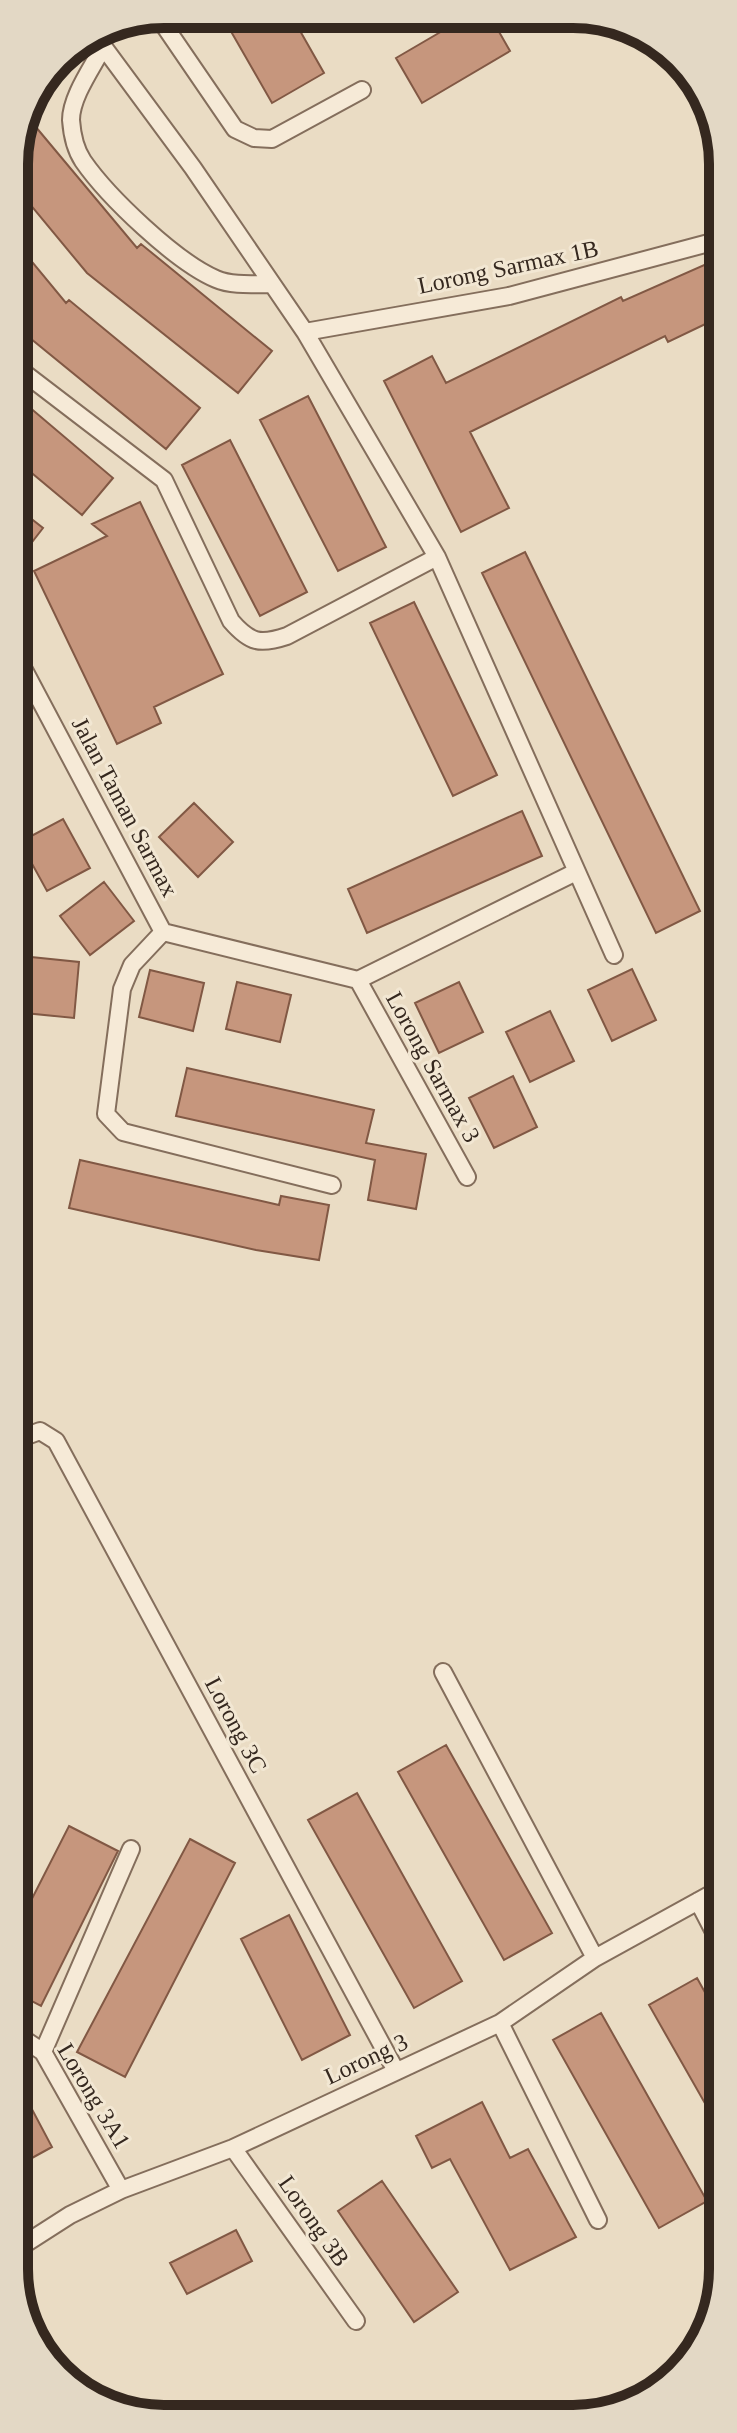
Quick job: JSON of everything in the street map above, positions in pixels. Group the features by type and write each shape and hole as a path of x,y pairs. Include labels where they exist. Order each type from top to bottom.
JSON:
{"street":[{"path":"166,28 235,129 254,138 272,139 362,90"},
{"path":"100,44 193,168 305,332 437,557 614,955"},
{"path":"96,46 71,116 73,137 82,160 133,218 194,266 217,279 270,284"},
{"name":"Lorong Sarmax 1B","path":"305,332 509,296 709,243"},
{"path":"28,376 164,480 231,621 247,638 263,644 287,636 437,557"},
{"name":"Jalan Taman Sarmax","path":"28,678 163,932 358,980"},
{"path":"358,980 576,872"},
{"path":"163,932 132,965 122,989 106,1114 123,1132 332,1185"},
{"name":"Lorong Sarmax 3","path":"358,980 467,1177"},
{"name":"Lorong 3C","path":"28,1436 40,1431 56,1441 396,2071"},
{"path":"443,1672 595,1958"},
{"path":"43,2052 131,1849"},
{"name":"Lorong 3","path":"28,2242 70,2215 121,2190 233,2148 500,2023 595,1958 709,1895"},
{"path":"698,1901 709,1922"},
{"path":"500,2023 598,2220"},
{"name":"Lorong 3A1","path":"28,2042 43,2052 121,2190"},
{"name":"Lorong 3B","path":"233,2148 356,2321"}],"building":[{"path":"229,28 298,28 324,73 272,103"},
{"path":"447,28 497,28 510,51 422,103 396,58"},
{"path":"34,125 137,248 141,244 272,351 238,393 87,273 28,202 28,155"},
{"path":"28,257 66,303 69,300 200,408 166,449 28,336"},
{"path":"709,263 709,322 668,342 665,336 470,432 509,508 461,532 384,381 432,356 446,383 621,297 623,301"},
{"path":"308,396 386,547 338,571 260,420"},
{"path":"28,406 113,478 82,515 28,470"},
{"path":"230,440 307,592 260,616 182,465"},
{"path":"140,502 223,674 154,707 161,723 117,744 34,571 107,536 92,524"},
{"path":"28,516 43,528 28,547"},
{"path":"525,552 700,911 656,933 482,573"},
{"path":"414,602 497,775 453,796 370,623"},
{"path":"194,803 233,842 198,877 159,837"},
{"path":"522,811 542,856 367,933 348,889"},
{"path":"63,819 90,868 47,891 28,857 28,838"},
{"path":"104,882 134,921 90,955 60,916"},
{"path":"31,957 79,962 74,1018 28,1013"},
{"path":"632,969 656,1020 612,1041 588,990"},
{"path":"150,970 204,983 193,1031 139,1017"},
{"path":"237,982 291,995 280,1042 226,1029"},
{"path":"459,982 483,1032 439,1053 415,1003"},
{"path":"550,1011 574,1061 530,1082 506,1032"},
{"path":"187,1068 374,1110 366,1143 426,1154 416,1209 368,1200 375,1160 176,1116"},
{"path":"513,1076 537,1127 494,1148 469,1098"},
{"path":"80,1160 279,1205 281,1196 329,1205 319,1260 256,1250 69,1208"},
{"path":"446,1745 552,1933 504,1960 398,1772"},
{"path":"357,1793 462,1981 414,2008 308,1820"},
{"path":"69,1826 118,1851 41,2006 28,1999 28,1906"},
{"path":"190,1839 235,1863 125,2077 77,2052"},
{"path":"289,1915 350,2035 302,2060 241,1939"},
{"path":"697,1978 709,2000 709,2110 649,2005"},
{"path":"601,2013 707,2201 659,2228 553,2040"},
{"path":"28,2102 52,2147 28,2160"},
{"path":"482,2102 510,2158 528,2149 576,2237 510,2270 450,2159 432,2168 416,2136"},
{"path":"382,2181 458,2292 414,2322 338,2211"},
{"path":"236,2230 252,2261 187,2294 170,2263"}]}
